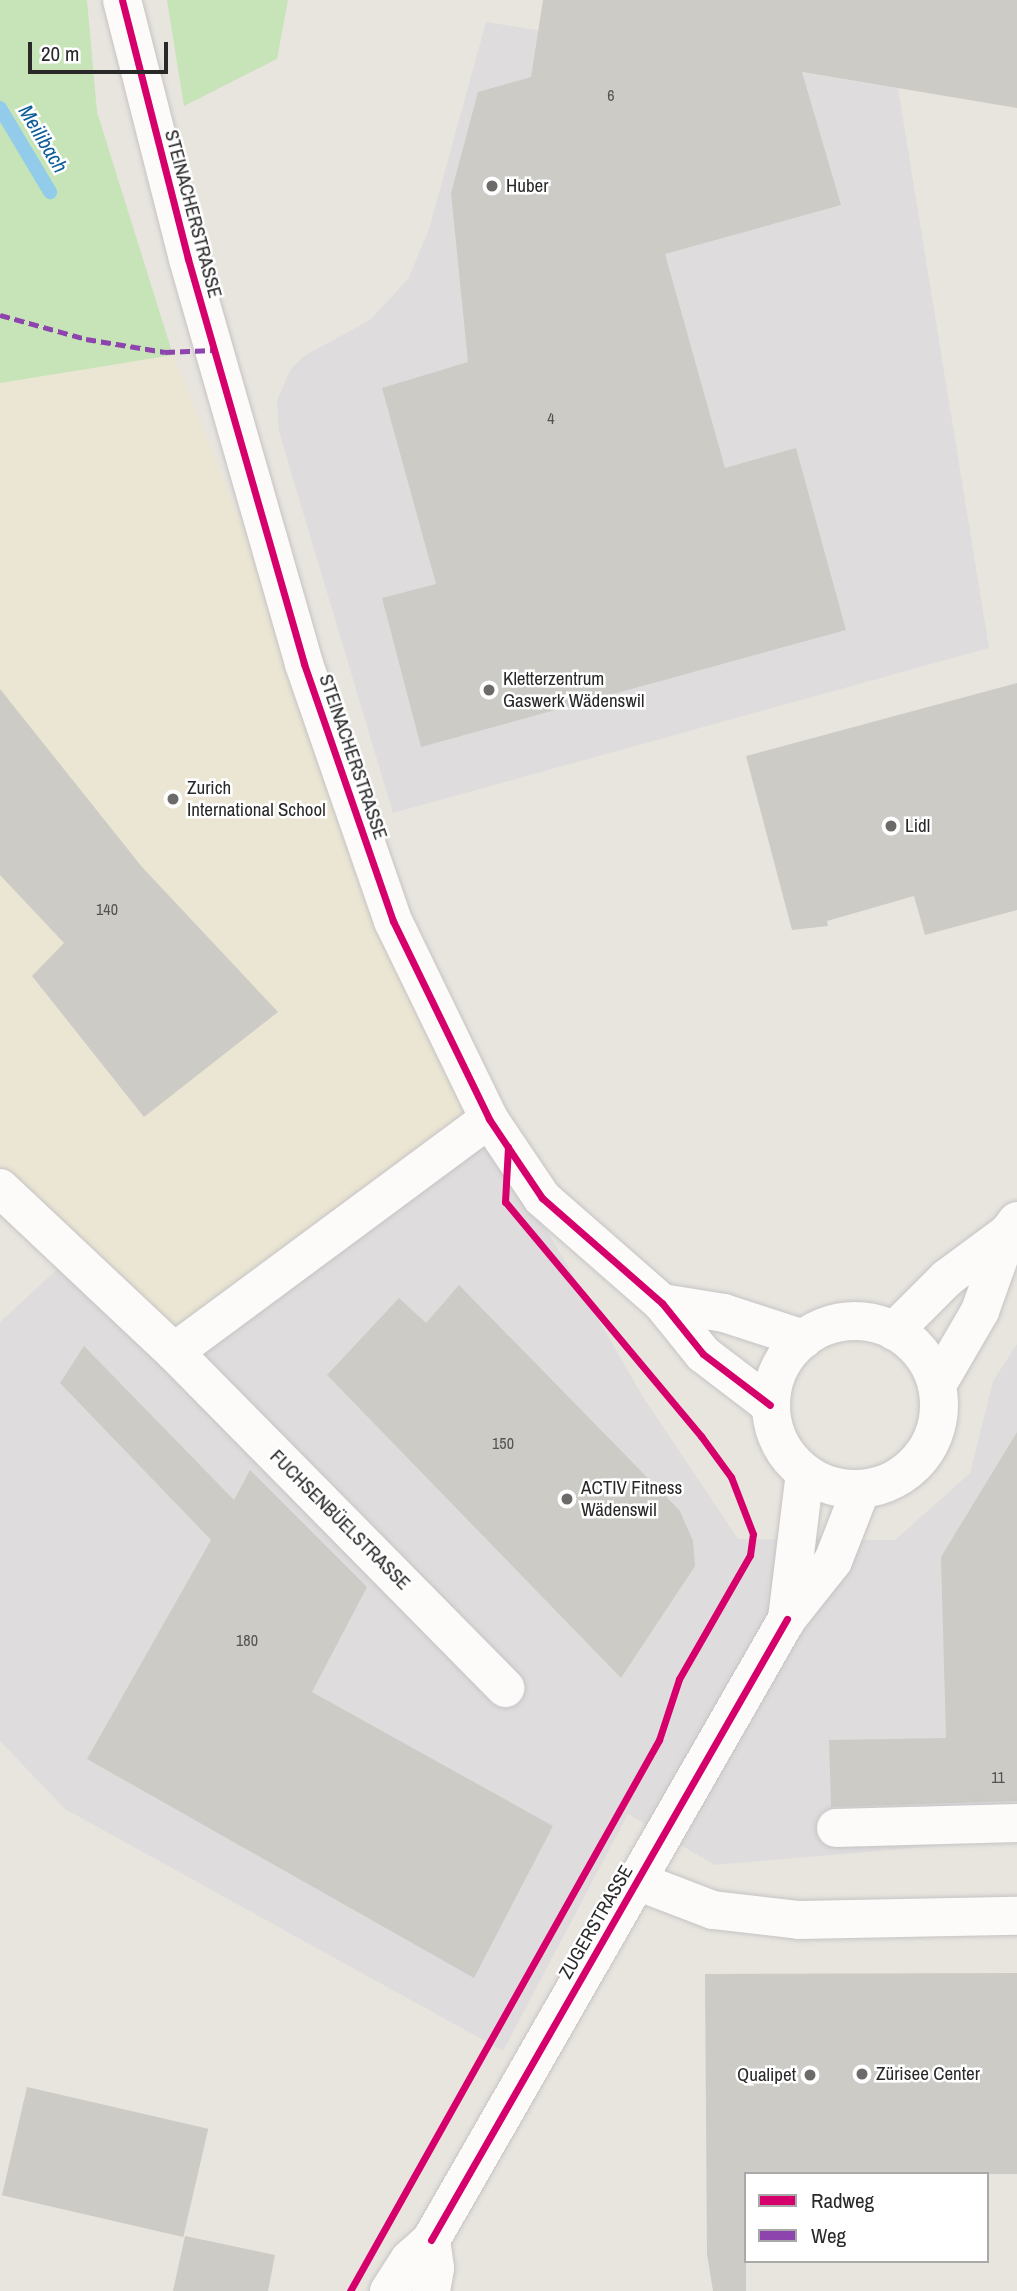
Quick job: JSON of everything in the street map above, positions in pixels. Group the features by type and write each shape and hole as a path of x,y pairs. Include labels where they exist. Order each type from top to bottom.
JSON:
{"street":[{"name":"STEINACHERSTRASSE","path":"122,0 188,260 304,664 393,921 489,1119 542,1198 662,1303 703,1354 770,1405"},
{"path":"174,1352 489,1119"},
{"name":"FUCHSENBÜELSTRASSE","path":"0,1188 174,1352 505,1688"},
{"path":"894,1331 947,1278 1012,1227"},
{"path":"937,1385 980,1311 1012,1227"},
{"path":"662,1303 724,1313 804,1339"},
{"path":"857,1321 894,1331 921,1354 937,1385 939,1418 918,1461 892,1481 861,1489 841,1489 805,1473 780,1444 770,1405 779,1367 804,1339 838,1322 857,1321"},
{"name":"ZUGERSTRASSE","path":"787,1619 805,1473"},
{"name":"ZUGERSTRASSE","path":"389,2291 410,2259 431,2239 787,1619 833,1561 861,1489"},
{"path":"836,1828 1017,1823"},
{"path":"637,1881 713,1910 799,1920 1017,1916"},
{"path":"431,2239 435,2268 431,2291"}],"shaded area":[{"path":"486,22 898,88 989,648 393,813 279,432 277,400 291,369 304,356 370,320 408,279 429,229"},
{"name":"Zurich International School","path":"173,355 482,1116 174,1349 0,1180 0,383"},
{"path":"488,1128 643,1397 738,1539 895,1540 970,1473 993,1381 1017,1344 1017,1839 715,1865 628,1814 503,2051 65,1809 0,1741 0,1322 64,1263"}],"green space":[{"path":"0,0 87,0 97,112 173,355 0,383"},
{"path":"167,0 288,0 277,59 184,106"}],"building":[{"path":"543,0 1017,0 1017,108 802,72 841,205 665,254 725,468 796,448 846,630 421,747 382,598 436,584 382,388 468,362 451,193 478,92 531,77"},
{"name":"Lidl","path":"1017,683 1017,910 925,935 914,896 827,921 828,926 792,930 746,756"},
{"path":"0,689 142,867 278,1012 144,1117 32,976 64,943 0,875"},
{"path":"459,1285 680,1511 693,1541 695,1566 621,1678 327,1375 399,1298 426,1323"},
{"path":"84,1346 234,1500 250,1470 367,1587 312,1692 553,1826 474,1978 87,1759 211,1540 60,1383"},
{"path":"1017,1432 1017,1801 831,1807 829,1740 946,1738 941,1557"},
{"name":"Zürisee Center","path":"1017,1973 1017,2174 744,2172 746,2291 713,2291 707,2254 705,1974"},
{"path":"27,2087 208,2129 183,2237 2,2195"},
{"path":"185,2236 275,2255 268,2291 173,2291"}],"waterway":[{"name":"Meilibach","path":"0,108 50,192"}],"marked path":[{"path":"0,315 86,339 165,352 214,350"}],"cycle path":[{"path":"122,0 188,259 304,664 393,921 489,1119 542,1198 662,1303 703,1354 770,1405"},
{"path":"350,2291 659,1740 679,1679 750,1555 753,1534 731,1477 701,1436 505,1202 508,1147"},
{"path":"431,2240 787,1619"}],"place":[{"name":"Huber","path":"492,186"},
{"name":"Kletterzentrum Gaswerk Wädenswil","path":"489,690"},
{"name":"Zurich International School","path":"173,799"},
{"name":"Lidl","path":"891,826"},
{"name":"ACTIV Fitness Wädenswil","path":"567,1499"},
{"name":"Zürisee Center","path":"862,2074"},
{"name":"Qualipet","path":"810,2075"}]}
